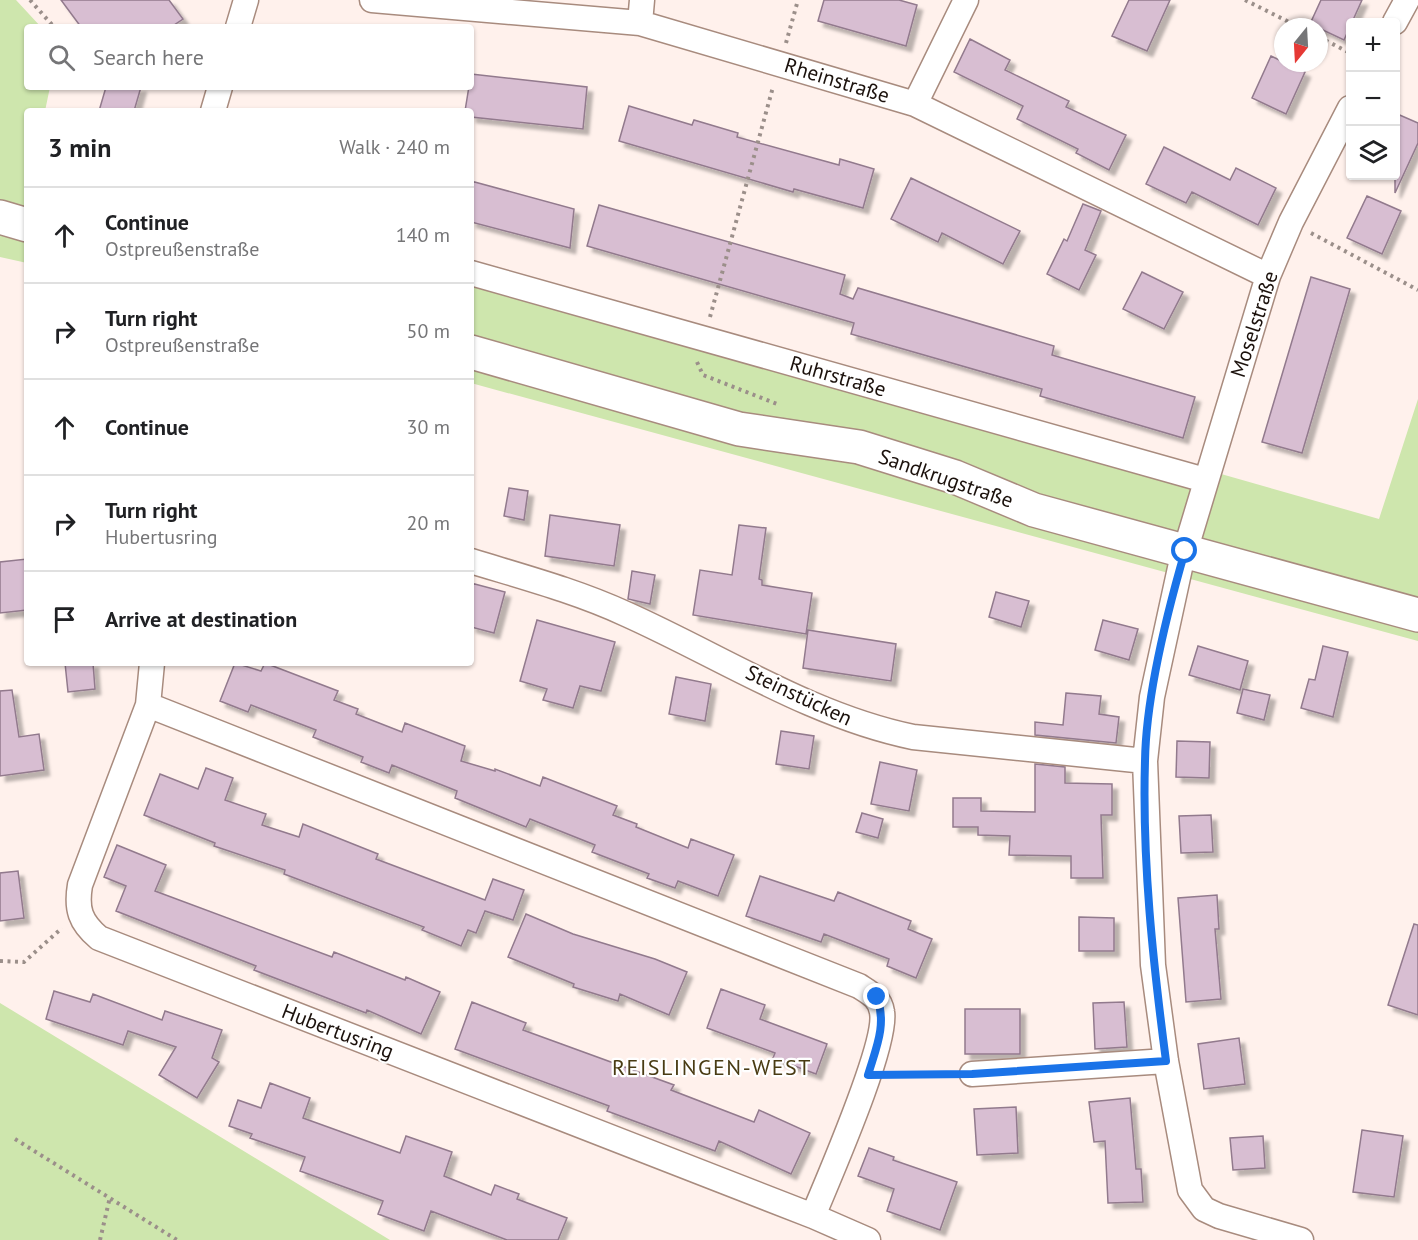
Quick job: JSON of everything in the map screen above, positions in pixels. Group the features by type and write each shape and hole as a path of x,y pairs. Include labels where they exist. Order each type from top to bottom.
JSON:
{"street":[{"path":"239,24 246,0"},
{"name":"Rheinstraße","path":"372,0 641,12 780,63 915,104 1268,276"},
{"path":"915,104 966,0"},
{"path":"1397,18 1407,0"},
{"path":"214,108 219,90"},
{"name":"Moselstraße","path":"1301,1240 1274,1237 1204,1209 1190,1190 1166,1061 1152,954 1145,761 1152,697 1185,551 1268,276 1291,222 1346,116"},
{"path":"0,217 24,224"},
{"name":"Ruhrstraße","path":"474,274 1205,480"},
{"name":"Sandkrugstraße","path":"474,353 739,429 858,447 955,477 1034,510 1418,615"},
{"name":"Steinstücken","path":"474,562 625,613 834,714 875,729 913,737 1145,761"},
{"path":"79,914 80,885 148,705 152,666"},
{"path":"148,705 859,986 877,997 882,1012 883,1026 868,1075 813,1216"},
{"name":"Hubertusring","path":"79,914 86,928 99,938 813,1216 868,1240"},
{"path":"972,1074 1166,1061"}],"path":[{"path":"30,0 51,24"},
{"path":"704,339 798,0"},
{"path":"1245,0 1281,18"},
{"path":"1328,42 1346,51"},
{"path":"1291,222 1418,290"},
{"path":"0,961 24,962 79,914"},
{"path":"868,1075 972,1074"},
{"path":"15,1139 177,1240"},
{"path":"100,1240 110,1197"}],"green space":[{"path":"0,0 16,0 38,24 24,24 24,90 49,90 46,108 24,108 24,262 0,257"},
{"path":"474,261 1379,519 1418,399 1418,641 474,384"},
{"path":"0,1003 390,1240 0,1240"}],"building":[{"path":"61,0 169,0 183,19 176,24 79,24"},
{"path":"824,0 899,0 917,5 906,46 818,21"},
{"path":"1129,0 1170,0 1147,51 1112,36"},
{"path":"1321,0 1362,0 1354,18 1346,18 1344,40 1328,32 1328,18 1313,18"},
{"path":"970,39 1010,60 1005,70 1069,101 1066,107 1126,135 1109,170 1076,153 1078,149 1017,119 1023,106 954,72"},
{"path":"1271,56 1274,57 1274,72 1305,72 1286,114 1252,98"},
{"path":"474,74 587,87 583,129 474,117 474,108 465,108 468,90 474,90"},
{"path":"105,90 140,90 135,108 100,108"},
{"path":"629,106 692,125 694,120 738,133 737,137 839,165 840,159 874,169 863,208 794,189 793,192 619,141"},
{"path":"1400,115 1418,123 1418,143 1395,193 1395,180 1400,180"},
{"path":"1164,147 1230,180 1236,168 1276,188 1258,225 1192,192 1186,203 1146,184"},
{"path":"911,178 1020,231 1003,264 942,233 938,242 891,219"},
{"path":"474,182 574,209 570,248 474,223"},
{"path":"1367,196 1401,211 1382,254 1347,238"},
{"path":"1083,204 1101,211 1085,250 1096,255 1079,290 1047,274 1064,239 1067,241"},
{"path":"599,205 845,275 840,294 853,299 858,288 1054,346 1052,355 1195,397 1183,438 1040,396 1042,389 851,334 854,323 587,246"},
{"path":"1142,272 1183,292 1164,329 1123,309"},
{"path":"1311,277 1350,289 1302,453 1262,442"},
{"path":"509,488 528,491 524,520 504,516"},
{"path":"550,515 620,525 614,566 545,556"},
{"path":"739,525 766,528 759,579 762,580 762,585 812,593 806,634 693,615 700,570 732,575"},
{"path":"24,559 24,610 0,613 0,562"},
{"path":"632,571 655,575 650,604 628,599"},
{"path":"474,584 505,592 494,633 474,628"},
{"path":"996,592 1029,601 1021,627 989,617"},
{"path":"537,620 615,642 601,691 580,686 573,708 543,700 547,689 520,681"},
{"path":"1103,620 1138,629 1129,660 1095,650"},
{"path":"808,630 896,644 891,681 803,668"},
{"path":"1198,646 1248,661 1240,690 1189,675"},
{"path":"1323,646 1348,652 1333,717 1301,708 1309,679 1315,680"},
{"path":"65,666 93,666 95,689 68,692"},
{"path":"234,666 245,666 261,671 264,666 273,666 338,691 334,700 358,709 356,714 402,732 405,723 465,746 461,761 495,771 495,769 540,786 543,777 617,806 613,815 637,824 636,827 688,848 691,839 734,855 718,896 678,881 675,888 647,878 649,874 592,852 595,845 530,819 526,827 455,798 457,791 392,765 389,773 361,762 363,757 313,737 316,730 251,705 248,712 220,701"},
{"path":"676,677 711,684 705,721 669,714"},
{"path":"1243,689 1270,695 1264,720 1237,713"},
{"path":"12,690 19,737 39,734 44,770 0,776 0,691"},
{"path":"1066,693 1101,696 1099,714 1119,717 1116,743 1035,735 1035,722 1063,725"},
{"path":"781,731 814,736 809,769 776,764"},
{"path":"1177,741 1210,742 1209,778 1176,777"},
{"path":"880,762 917,770 909,811 871,804"},
{"path":"1035,764 1065,767 1065,783 1112,784 1112,815 1101,815 1103,878 1071,878 1071,856 1009,855 1010,836 978,835 978,827 953,827 953,798 981,798 981,811 1035,812"},
{"path":"206,768 233,778 225,800 266,814 262,825 299,837 303,824 378,854 376,859 485,900 493,879 524,890 513,920 485,911 476,933 468,930 461,946 422,930 424,927 284,874 285,870 214,846 215,843 144,815 160,774 198,789"},
{"path":"862,813 883,819 878,838 856,832"},
{"path":"1211,815 1213,852 1181,853 1179,816"},
{"path":"117,845 166,865 155,891 332,957 334,952 405,980 406,977 440,992 421,1034 367,1010 366,1013 254,970 256,966 116,911 126,886 104,877"},
{"path":"18,871 24,918 0,921 0,873"},
{"path":"760,876 834,901 838,892 911,921 908,929 932,939 916,978 887,966 889,959 824,934 821,942 746,916"},
{"path":"1217,895 1219,929 1215,929 1221,999 1186,1002 1178,898"},
{"path":"526,914 573,934 655,959 687,972 669,1015 620,994 618,1001 573,987 574,984 508,957"},
{"path":"1079,917 1114,918 1114,951 1079,951"},
{"path":"1414,924 1418,925 1418,1015 1388,1005"},
{"path":"721,989 765,1005 760,1019 827,1044 816,1074 773,1058 775,1053 707,1028"},
{"path":"54,991 90,1002 93,994 162,1020 165,1011 222,1030 212,1058 219,1062 197,1098 159,1075 176,1047 128,1031 123,1045 46,1019"},
{"path":"472,1002 526,1023 523,1030 674,1085 671,1090 754,1122 759,1110 810,1133 791,1174 719,1141 715,1151 607,1111 609,1106 455,1049"},
{"path":"1124,1002 1127,1047 1095,1049 1093,1003"},
{"path":"965,1009 1020,1009 1020,1054 965,1054"},
{"path":"1239,1038 1245,1084 1204,1089 1198,1044"},
{"path":"270,1083 310,1098 303,1118 400,1153 406,1136 452,1152 444,1176 491,1195 495,1185 519,1194 517,1199 567,1218 558,1240 507,1240 431,1211 424,1231 378,1214 383,1201 300,1171 305,1157 250,1138 252,1134 229,1126 238,1100 261,1108"},
{"path":"1130,1098 1136,1169 1141,1169 1143,1202 1108,1203 1105,1141 1094,1142 1089,1102"},
{"path":"1016,1107 1018,1153 977,1155 974,1109"},
{"path":"1362,1130 1403,1136 1394,1197 1353,1192"},
{"path":"1263,1136 1265,1168 1233,1170 1230,1138"},
{"path":"869,1148 894,1157 893,1160 957,1182 940,1230 887,1211 894,1189 858,1176"}],"district":[{"name":"REISLINGEN-WEST","path":"712,1067"}],"route":[{"path":"877,997 882,1012 883,1026 868,1075 972,1074 1166,1061 1153,965 1145,761 1152,697 1185,551"}]}
